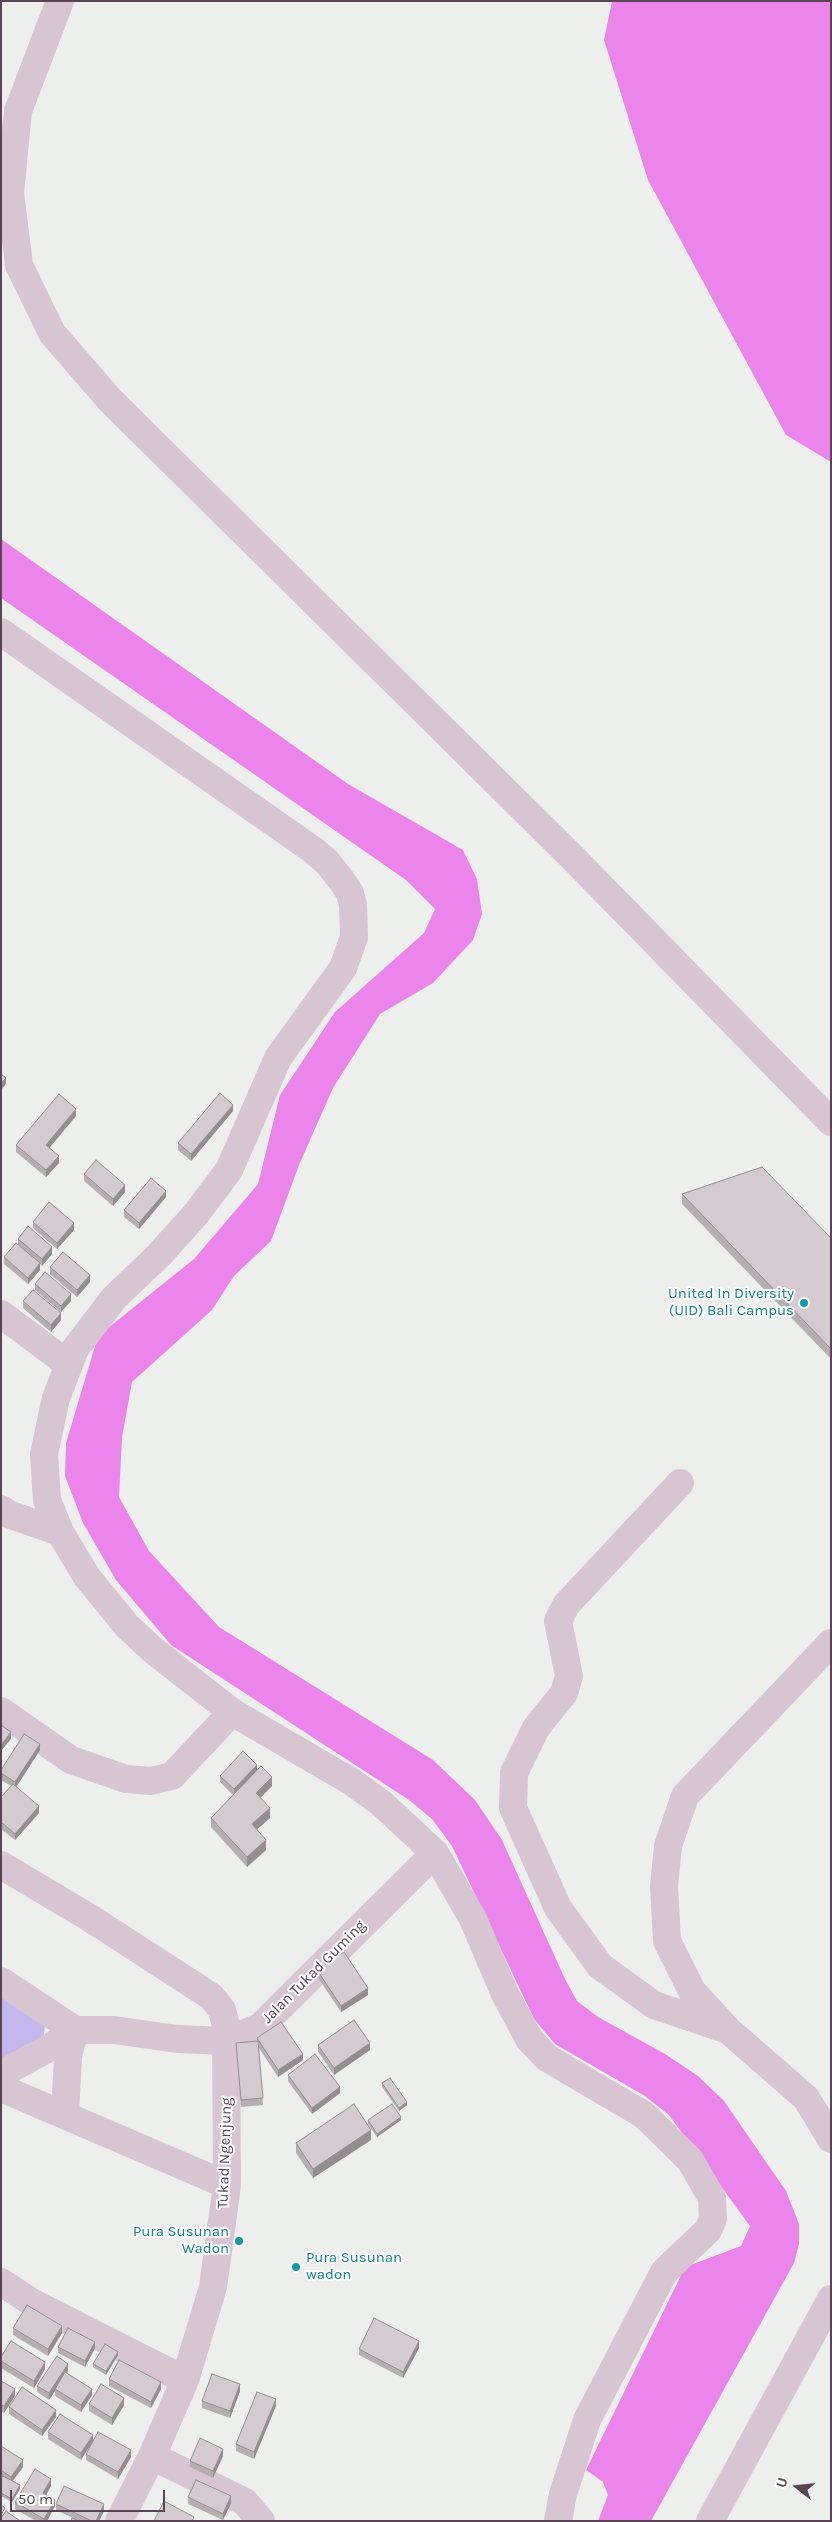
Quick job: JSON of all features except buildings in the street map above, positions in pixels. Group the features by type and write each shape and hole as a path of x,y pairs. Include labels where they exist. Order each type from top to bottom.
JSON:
{"street":[{"path":"60,1 18,111 10,193 19,265 52,333 110,400 573,858 831,1122"},
{"path":"1,632 313,850 327,862 350,893 355,918 354,937 343,968 278,1058 229,1170 196,1214 101,1312 80,1342 68,1364 56,1398 44,1454 47,1500 60,1532 87,1577 127,1626 161,1657 232,1712 352,1782 381,1803 435,1853 473,1919 505,1994 529,2038 547,2058 644,2115 690,2160 712,2198 713,2219 708,2230 664,2272 587,2420 563,2494 558,2521"},
{"path":"1,1314 68,1364"},
{"path":"680,1482 566,1606 558,1621 569,1676 564,1693 536,1728 514,1773 513,1808 558,1908 600,1966 654,2005 728,2030"},
{"path":"1,1509 8,1514 60,1532"},
{"path":"831,1643 686,1796 668,1846 664,1886 667,1941 692,1991 728,2030 806,2098 831,2139"},
{"path":"1,1711 71,1760 126,1779 152,1781 172,1776 232,1712"},
{"name":"Jalan Tukad Guming","path":"75,2030 114,2030 177,2039 226,2041 260,2027 435,1853"},
{"name":"Tukad Ngenjung","path":"1,1865 90,1918 212,1997 222,2010 226,2026 227,2185 214,2287 185,2380 152,2456 120,2521"},
{"path":"1,1981 75,2030"},
{"path":"1,2074 51,2047 75,2030"},
{"path":"65,2114 68,2056 75,2030"},
{"path":"1,2088 227,2185"},
{"path":"1,2282 33,2303 185,2380"},
{"path":"710,2521 831,2299"},
{"path":"152,2456 245,2502 261,2521"}],"shaded area":[{"path":"612,1 831,1 831,462 786,435 648,180 604,40"},
{"path":"1,539 348,784 463,850 477,879 482,914 473,940 433,983 380,1014 333,1088 299,1165 271,1241 234,1276 212,1310 132,1382 122,1437 119,1497 149,1551 219,1627 433,1760 475,1800 502,1840 565,1979 577,2001 598,2017 665,2054 698,2076 724,2101 786,2191 799,2224 799,2244 794,2263 651,2521 598,2521 608,2495 603,2482 586,2470 685,2267 741,2246 750,2226 669,2115 645,2096 555,2044 534,2019 452,1846 432,1819 409,1800 171,1645 116,1580 83,1523 65,1476 66,1443 98,1336 194,1259 258,1184 280,1095 335,1012 424,933 435,909 406,880 1,598"},
{"path":"1,1992 45,2023 44,2035 1,2065"}],"place":[{"name":"United In Diversity (UID) Bali Campus","path":"804,1303"},
{"name":"Pura Susunan Wadon","path":"239,2241"},
{"name":"Pura Susunan wadon","path":"296,2267"}]}
